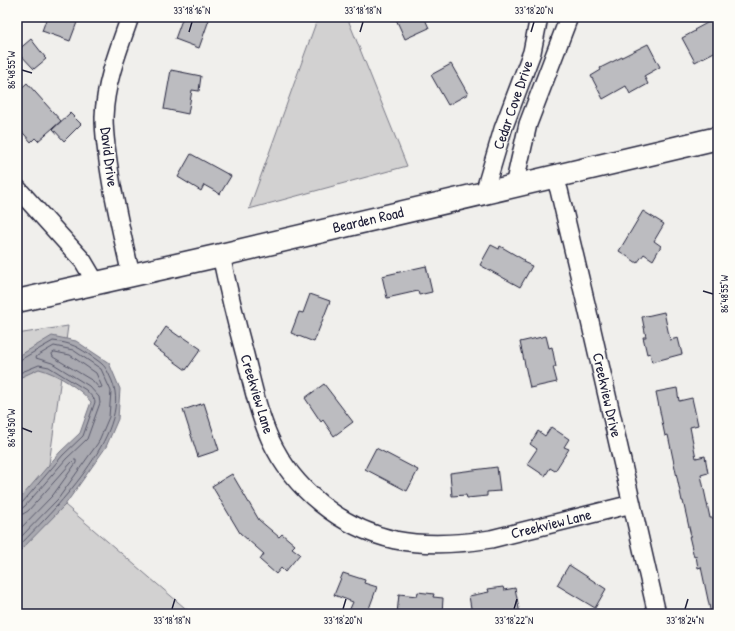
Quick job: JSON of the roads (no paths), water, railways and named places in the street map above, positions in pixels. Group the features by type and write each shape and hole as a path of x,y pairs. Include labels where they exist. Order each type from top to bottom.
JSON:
{"street":[{"name":"David Drive","path":"130,17 110,80 104,116 105,147 121,232 131,275"},
{"name":"Cedar Cove Drive","path":"484,193 503,129 532,52 539,17"},
{"name":"Cedar Cove Drive","path":"514,186 528,124 569,17"},
{"name":"Bearden Road","path":"17,301 221,255 718,138"},
{"name":"Creekview Drive","path":"554,176 587,308 657,614"},
{"path":"17,188 83,261 96,283"},
{"name":"Creekview Lane","path":"221,255 256,400 270,439 294,478 308,493 338,516 376,535 396,540 421,543 469,543 491,539 632,504"}],"water":[{"path":"52,336 76,341 109,363 120,389 118,419 106,447 65,505 17,554 17,502 60,452 80,433 91,402 75,387 46,371 39,369 17,379 17,357"}]}
